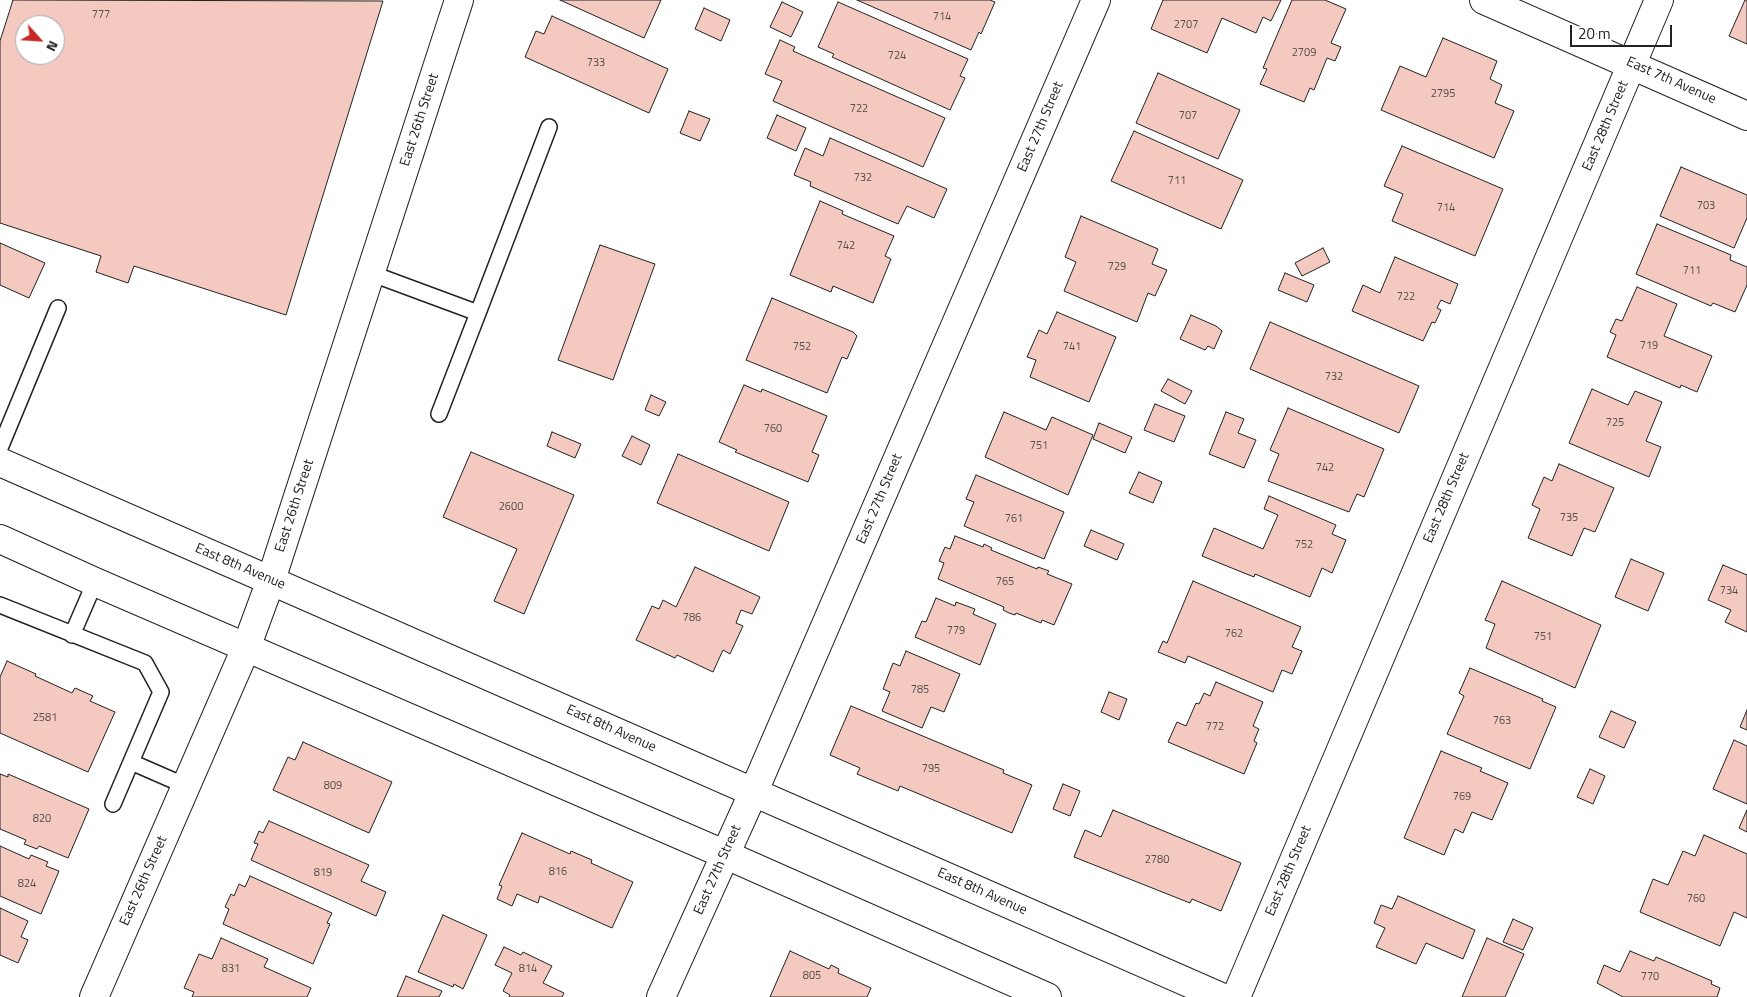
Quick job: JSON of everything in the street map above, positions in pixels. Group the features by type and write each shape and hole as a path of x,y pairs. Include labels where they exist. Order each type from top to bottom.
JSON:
{"street":[{"name":"East 26th Street","path":"94,997 246,648 271,580 459,0"},
{"name":"East 27th Street","path":"661,997 754,791 1096,0"},
{"name":"East 7th Avenue","path":"1484,0 1747,116"},
{"name":"East 28th Street","path":"1236,997 1660,0"},
{"name":"East 8th Avenue","path":"0,462 1221,997"},
{"path":"0,539 246,648 724,854 1047,997"}],"lane":[{"path":"439,414 549,127"},
{"path":"370,273 478,313"},
{"path":"0,448 58,308"},
{"path":"72,635 95,582"},
{"path":"0,606 144,663 161,692 113,804"},
{"path":"131,762 186,786"}],"building":[{"path":"13,0 383,1 286,315 134,266 128,283 96,272 101,256 0,223 0,41"},
{"path":"560,0 661,0 644,38"},
{"path":"857,0 990,0 995,2 981,34 979,32 971,50"},
{"path":"1163,0 1281,0 1271,21 1263,17 1256,33 1222,18 1207,53 1151,29"},
{"path":"1292,0 1325,0 1346,9 1331,43 1341,47 1335,61 1327,58 1314,90 1310,88 1304,102 1260,84 1267,69 1263,68"},
{"path":"1745,0 1747,0 1747,44 1729,36"},
{"path":"782,2 803,12 791,37 770,27"},
{"path":"838,2 968,59 960,76 965,78 950,110 832,57 834,54 818,47"},
{"path":"704,8 730,20 721,41 695,29"},
{"path":"552,16 668,69 649,113 525,57 536,31 544,34"},
{"path":"1443,38 1497,61 1490,79 1502,85 1495,103 1514,111 1494,158 1381,110 1400,66 1426,77"},
{"path":"780,40 795,47 793,51 945,118 923,167 773,101 782,81 765,74"},
{"path":"1158,73 1240,110 1218,159 1136,123"},
{"path":"689,111 710,119 700,141 680,133"},
{"path":"777,115 806,128 796,151 767,138"},
{"path":"1134,131 1243,180 1221,229 1111,181"},
{"path":"830,138 947,189 934,218 907,206 898,224 810,186 811,182 794,175 805,148 823,156"},
{"path":"1402,146 1503,189 1475,256 1392,221 1403,194 1384,186"},
{"path":"1681,167 1747,195 1747,218 1734,248 1660,216"},
{"path":"820,201 843,211 842,214 894,236 885,256 891,259 873,303 833,286 831,292 790,275"},
{"path":"1081,216 1158,249 1152,264 1167,270 1155,296 1148,293 1137,322 1064,291 1076,262 1065,257"},
{"path":"1657,224 1731,255 1730,260 1747,267 1747,285 1735,312 1713,303 1711,306 1636,274"},
{"path":"0,243 45,263 29,298 0,285"},
{"path":"600,245 655,264 613,380 558,360"},
{"path":"1323,248 1330,262 1302,276 1295,263"},
{"path":"1395,257 1458,284 1450,304 1441,300 1437,308 1441,310 1435,323 1432,322 1423,341 1352,311 1363,285 1380,293"},
{"path":"1285,273 1314,285 1307,302 1278,290"},
{"path":"1637,287 1677,304 1664,336 1712,356 1697,392 1681,385 1680,388 1607,357 1616,335 1610,332 1616,319 1622,321"},
{"path":"772,298 853,332 857,336 847,359 842,357 827,393 746,360"},
{"path":"1057,312 1116,337 1089,402 1030,377 1036,360 1027,357 1039,330 1047,334"},
{"path":"1191,315 1216,326 1222,331 1214,349 1208,346 1205,350 1180,339"},
{"path":"1270,322 1419,386 1399,433 1250,369"},
{"path":"1168,379 1192,391 1185,404 1161,391"},
{"path":"744,385 761,392 762,389 827,416 812,452 819,455 808,482 735,452 737,450 719,442"},
{"path":"1592,389 1628,405 1635,391 1662,402 1646,441 1661,447 1649,477 1569,443"},
{"path":"651,395 666,402 659,416 645,410"},
{"path":"1155,404 1185,416 1174,442 1144,430"},
{"path":"1288,408 1384,449 1364,497 1357,494 1349,512 1268,481 1279,454 1270,450"},
{"path":"1004,412 1046,430 1052,417 1093,435 1068,495 985,457"},
{"path":"1226,412 1244,419 1238,433 1256,440 1244,468 1209,454"},
{"path":"1099,423 1132,437 1125,453 1093,439"},
{"path":"552,432 581,444 575,458 547,446"},
{"path":"632,436 650,445 641,465 622,456"},
{"path":"471,452 574,495 524,614 494,601 517,549 443,517"},
{"path":"678,454 789,502 769,551 657,503"},
{"path":"1559,464 1614,488 1595,532 1584,528 1572,556 1528,538 1540,509 1532,505 1544,477 1552,481"},
{"path":"1139,472 1162,482 1153,503 1129,493"},
{"path":"976,475 1064,512 1044,559 964,526 974,502 966,499"},
{"path":"1269,496 1336,525 1332,534 1346,540 1332,573 1322,568 1310,597 1255,574 1254,577 1202,556 1214,528 1263,549 1278,515 1264,509"},
{"path":"1091,530 1124,544 1117,560 1084,546"},
{"path":"955,536 983,547 984,544 992,548 991,550 1037,569 1038,567 1049,571 1047,574 1072,584 1054,625 1042,620 1041,623 1016,613 1015,615 1009,613 1003,610 1004,607 938,579 944,563 939,561 945,547 950,549"},
{"path":"1631,559 1664,573 1648,611 1615,597"},
{"path":"1723,565 1747,575 1747,632 1725,622 1731,610 1708,600"},
{"path":"695,567 760,597 752,614 741,610 736,623 743,626 730,654 723,650 713,672 677,655 675,658 636,640 652,606 659,609 663,600 676,607"},
{"path":"1193,581 1301,627 1292,647 1302,651 1292,674 1282,670 1273,692 1188,656 1185,663 1158,652 1163,641 1167,643"},
{"path":"1502,581 1601,625 1575,688 1486,648 1495,624 1485,620"},
{"path":"936,598 955,606 956,602 975,609 973,614 996,624 980,665 915,637 922,621 926,622"},
{"path":"906,651 960,674 944,712 931,707 922,728 882,711 890,692 883,689 893,663 900,666"},
{"path":"7,661 72,693 75,688 93,696 90,701 115,712 88,772 0,733 0,677"},
{"path":"1470,668 1543,699 1542,701 1556,707 1530,769 1447,734 1464,696 1459,693"},
{"path":"1216,682 1263,702 1253,726 1259,729 1254,741 1257,743 1244,774 1168,742 1177,722 1186,726 1196,703 1199,704 1204,693 1210,696"},
{"path":"1109,692 1127,699 1119,720 1101,712"},
{"path":"851,706 1004,770 1003,773 1032,785 1012,833 900,786 898,791 857,774 860,768 830,755"},
{"path":"1747,710 1747,730 1740,727"},
{"path":"1611,711 1636,722 1624,748 1599,737"},
{"path":"1734,740 1747,746 1747,804 1713,789"},
{"path":"303,742 392,782 369,833 273,790 288,757 295,760"},
{"path":"1441,751 1482,768 1480,771 1508,783 1492,820 1472,812 1463,833 1455,829 1444,855 1404,838"},
{"path":"1590,769 1605,776 1593,804 1577,797"},
{"path":"0,774 8,777 8,774 89,809 68,858 39,846 37,849 24,844 26,840 0,829"},
{"path":"1063,784 1080,791 1070,816 1053,809"},
{"path":"1113,810 1241,863 1221,911 1192,899 1190,903 1074,857 1085,830 1101,837"},
{"path":"1747,810 1747,832 1739,828"},
{"path":"269,821 369,865 361,881 386,892 376,916 251,860 258,844 254,843 259,831 263,833"},
{"path":"522,833 570,854 571,851 592,860 591,863 633,882 612,928 540,896 538,903 517,894 512,906 497,899 502,886 499,885"},
{"path":"1704,835 1747,854 1747,918 1734,912 1720,946 1640,912 1653,879 1668,885 1683,851 1695,856"},
{"path":"0,846 29,859 31,855 48,862 46,866 59,871 41,914 0,896"},
{"path":"250,876 332,913 327,923 330,924 313,964 223,924 229,909 225,907 231,894 234,896 239,884 245,887"},
{"path":"1398,896 1475,930 1463,959 1426,943 1416,964 1376,947 1385,928 1374,923 1381,905 1392,909"},
{"path":"0,908 28,921 21,937 28,940 18,963 0,955"},
{"path":"443,915 487,935 463,989 454,984 453,987 418,972"},
{"path":"1513,919 1533,928 1523,950 1503,942"},
{"path":"221,938 268,959 264,967 311,988 307,997 192,997 194,992 184,988 199,954 212,959"},
{"path":"1487,938 1524,954 1505,997 1462,997"},
{"path":"504,947 521,955 523,952 552,966 543,983 564,993 562,997 509,997 510,995 503,991 512,973 495,965"},
{"path":"790,951 829,969 831,965 839,969 838,973 871,988 867,997 770,997"},
{"path":"1630,951 1654,961 1656,957 1712,981 1711,984 1720,988 1717,997 1623,997 1597,983 1604,965 1620,972"},
{"path":"406,976 442,991 439,997 397,997"}]}
